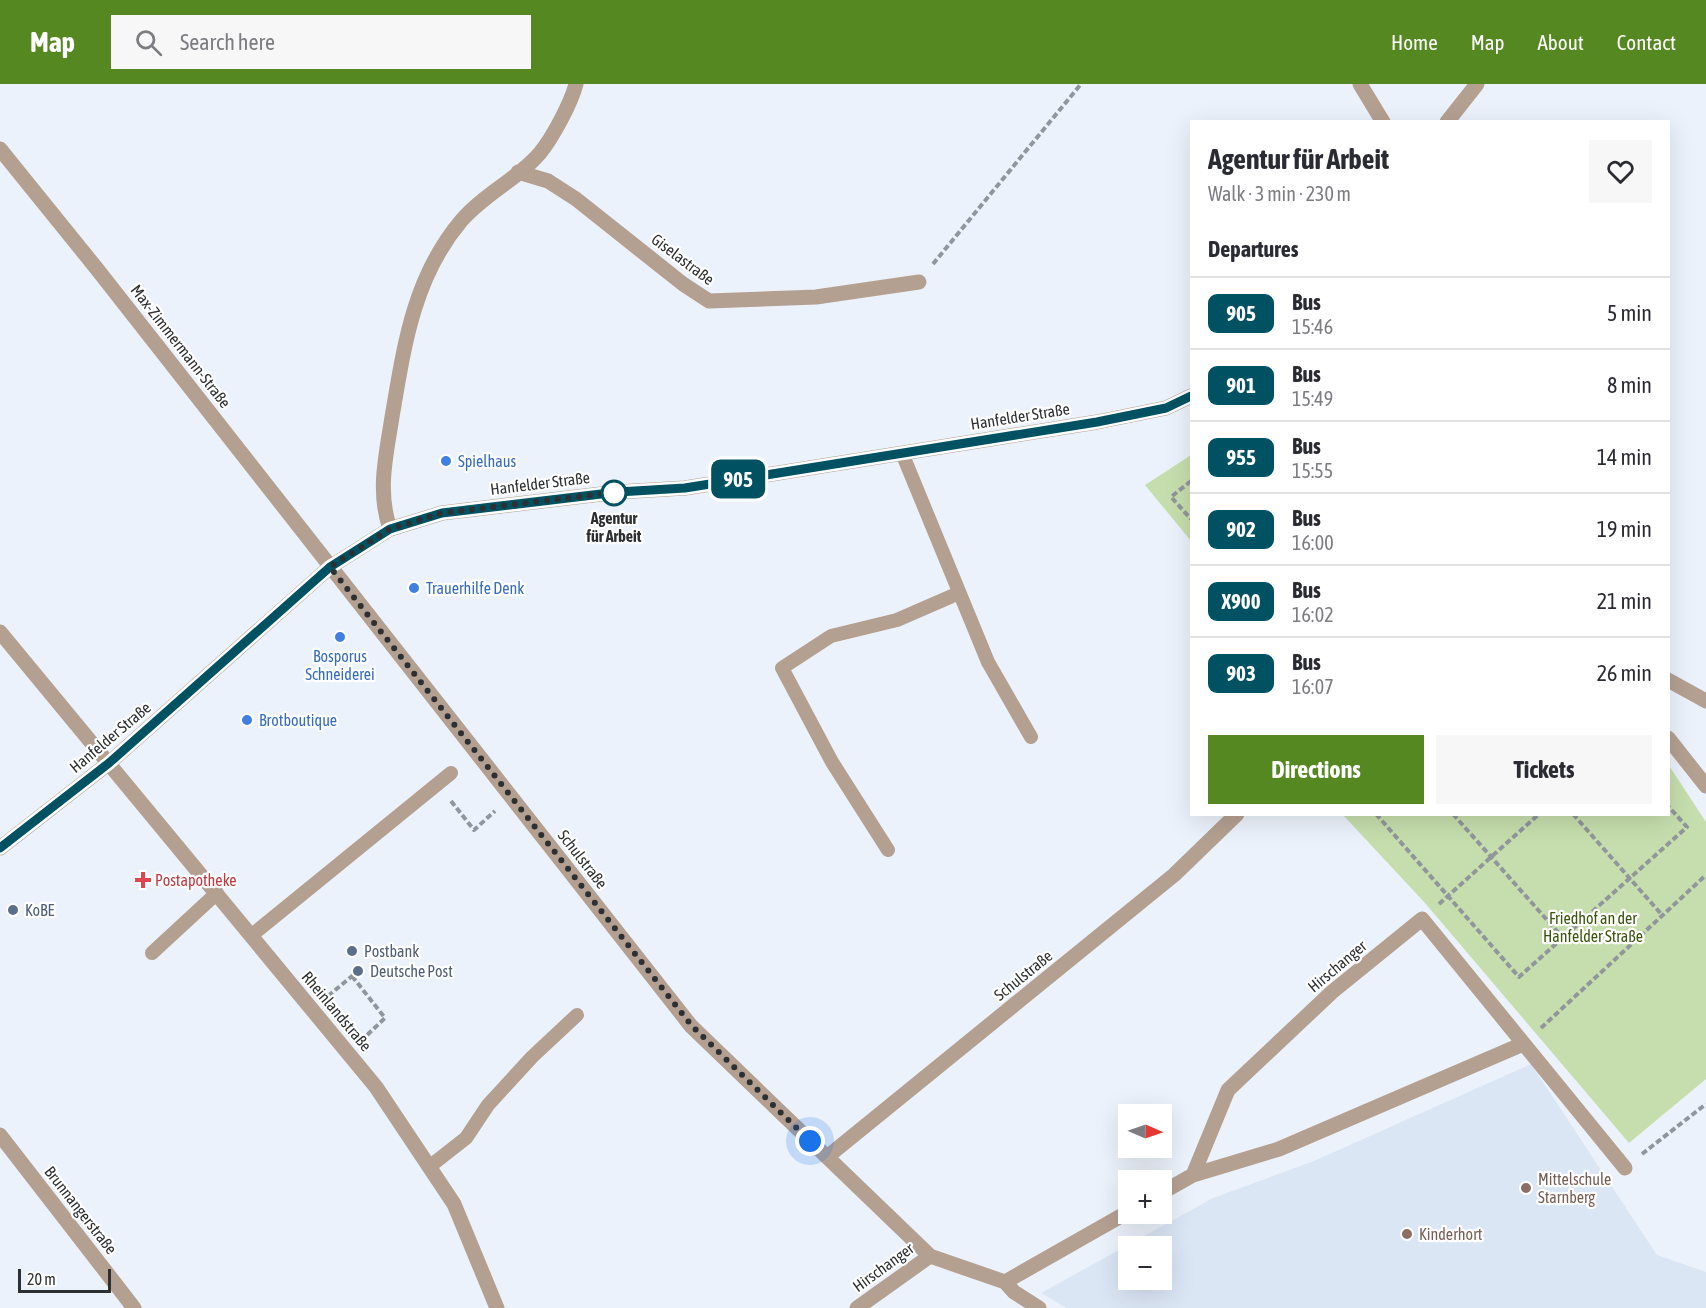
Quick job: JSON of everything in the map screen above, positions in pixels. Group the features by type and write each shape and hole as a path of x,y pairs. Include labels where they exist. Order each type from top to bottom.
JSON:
{"street":[{"path":"390,529 383,508 384,472 406,330 427,274 460,222 488,194 541,153 572,97 576,84"},
{"path":"1360,84 1382,120"},
{"path":"1449,120 1477,84"},
{"name":"Max-Zimmermann-Straße","path":"0,149 330,567"},
{"name":"Giselastraße","path":"518,172 548,181 576,199 683,284 708,301 816,297 919,282"},
{"name":"Hanfelder Straße","path":"0,848 109,763 330,567 390,529 442,513 618,492 685,488 1120,418 1166,408 1190,396"},
{"name":"Schulstraße","path":"330,567 692,1026 930,1256 1005,1281 1014,1292 1039,1308"},
{"name":"Rheinlandstraße","path":"0,632 376,1087 454,1204 497,1308"},
{"path":"1670,681 1706,701"},
{"path":"1670,741 1706,786"},
{"name":"Schulstraße","path":"827,1157 1174,875 1235,816"},
{"path":"1422,919 1625,1168"},
{"name":"Hirschanger","path":"1192,1175 1228,1090 1332,992 1422,919"},
{"path":"1172,1187 1192,1175 1280,1149 1523,1044"},
{"name":"Brunnangerstraße","path":"0,1135 134,1308"},
{"path":"1005,1281 1118,1218"},
{"name":"Hirschanger","path":"857,1308 930,1256"}],"lane":[{"path":"902,453 988,662 1031,737"},
{"path":"888,850 832,762 782,668 831,636 897,620 959,593"},
{"path":"252,935 452,773"},
{"path":"152,953 217,893"},
{"path":"429,1167 466,1138 488,1105 532,1057 577,1015"}],"path":[{"path":"919,282 1081,84"},
{"path":"1190,482 1171,498 1190,518"},
{"path":"438,784 474,830 483,821"},
{"path":"1378,816 1519,977 1687,827 1670,808"},
{"path":"1455,816 1563,938"},
{"path":"1422,919 1537,816"},
{"path":"1575,816 1662,916"},
{"path":"1523,1044 1706,875"},
{"path":"337,989 357,972"},
{"path":"352,976 385,1018"},
{"path":"1625,1168 1706,1104"}],"shaded area":[{"path":"1531,1064 1657,1255 1706,1272 1706,1308 1066,1308 1041,1293 1118,1250 1118,1290 1172,1290 1172,1236 1144,1236 1166,1224 1172,1224 1172,1221 1213,1198 1314,1161"}],"green space":[{"path":"1190,456 1190,540 1145,485"},
{"name":"Friedhof an der Hanfelder Straße","path":"1670,767 1706,822 1706,1079 1629,1143 1425,903 1344,816 1670,816"}],"bus line":[{"name":"905","path":"0,848 109,763 330,567 390,529 442,513 618,492 650,492 685,488 1097,422 1166,408 1190,396"}],"place":[{"name":"Spielhaus","path":"446,461"},
{"name":"Agentur für Arbeit","path":"614,493"},
{"name":"Trauerhilfe Denk","path":"414,588"},
{"name":"Bosporus Schneiderei","path":"340,637"},
{"name":"Brotboutique","path":"247,720"},
{"name":"Postapotheke","path":"143,880"},
{"name":"KoBE","path":"13,910"},
{"name":"Postbank","path":"352,951"},
{"name":"Deutsche Post","path":"358,971"},
{"name":"Mittelschule Starnberg","path":"1526,1188"},
{"name":"Kinderhort","path":"1407,1234"}],"route":[{"path":"614,493 618,492 442,513 390,529 330,567 692,1026 810,1141"}]}
